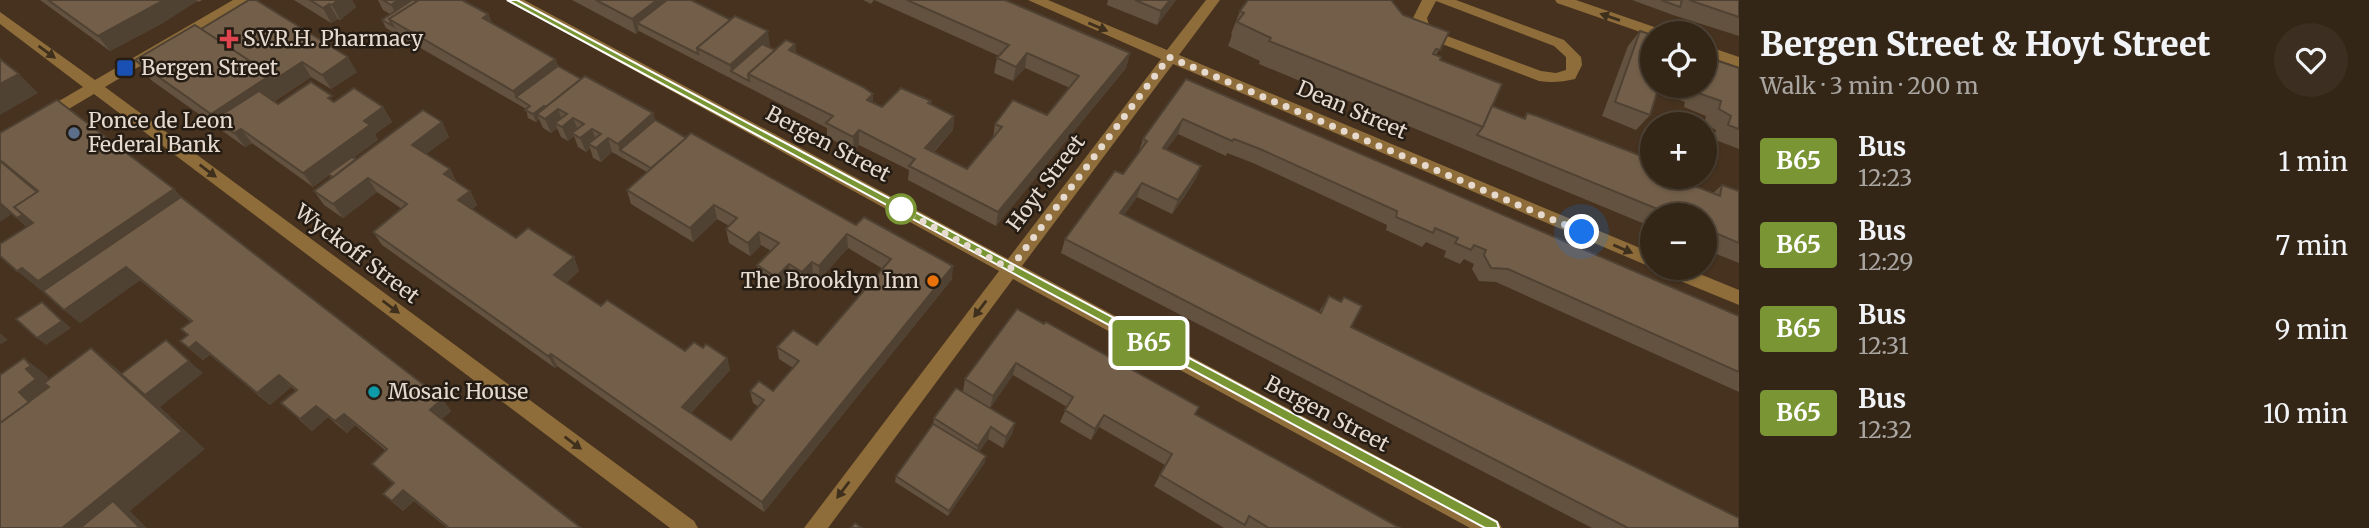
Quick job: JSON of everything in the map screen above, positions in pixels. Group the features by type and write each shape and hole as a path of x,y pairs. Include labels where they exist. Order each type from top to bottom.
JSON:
{"street":[{"path":"35,122 243,0"},
{"name":"Bergen Street","path":"513,0 1491,528"},
{"name":"Dean Street","path":"1035,0 1640,256"},
{"name":"Hoyt Street","path":"815,528 1213,0"},
{"path":"1429,0 1420,18 1423,27 1434,36 1539,76 1556,78 1570,75 1575,67 1575,57 1559,43 1442,0"},
{"path":"1562,0 1640,27"},
{"name":"Wyckoff Street","path":"0,17 687,528"},
{"path":"1717,54 1739,62"},
{"path":"1696,280 1739,298"}],"building":[{"path":"48,0 164,0 98,36"},
{"path":"249,0 256,0 348,57 322,75 302,62 274,80 271,75 201,29"},
{"path":"310,0 338,0 323,8"},
{"path":"383,0 398,0 391,5"},
{"path":"412,0 419,0 389,19 393,26 382,20"},
{"path":"419,0 462,0 488,14 483,18 555,59 513,91 389,19"},
{"path":"596,0 657,0 632,19"},
{"path":"667,0 691,0 731,20 697,48 698,54 637,23"},
{"path":"907,0 1005,0 1130,53 998,212 909,166 915,159 859,130 853,137 826,123 833,116 748,74 786,40 795,44 789,50 863,87 873,94 867,100 882,107 901,88 931,101 928,103 954,116 925,148 967,169 1002,127 995,124 1013,100 1047,115 1079,76 1027,53 1016,67 997,58 1009,45"},
{"path":"1135,0 1170,0 1161,11"},
{"path":"1248,0 1391,0 1403,15 1449,32 1440,50 1436,49 1433,54 1441,57 1440,60 1502,84 1483,127 1269,41 1271,38 1237,22 1244,13 1240,11"},
{"path":"1661,0 1682,0 1680,7"},
{"path":"1689,0 1739,0 1739,17"},
{"path":"735,16 768,31 730,65 697,48"},
{"path":"195,25 271,75 211,114 135,60"},
{"path":"1640,31 1640,98 1655,98 1651,112 1642,112 1615,102"},
{"path":"762,44 775,50 748,74 749,81 731,71"},
{"path":"0,59 19,74 0,84"},
{"path":"1717,61 1739,68 1739,129 1728,125 1731,116 1719,109 1721,101 1712,98 1717,98"},
{"path":"558,66 581,79 546,107 533,114 525,110 530,106 516,97"},
{"path":"585,76 653,113 618,144 608,138 596,148 588,144 601,134 592,129 580,138 572,133 584,124 573,118 562,127 555,123 567,114 558,109 545,119 537,114"},
{"path":"1186,79 1640,274 1640,280 1655,280 1739,316 1739,372 1508,269 1491,268 1484,255 1486,250 1474,245 1471,250 1455,243 1458,238 1435,228 1433,233 1396,217 1397,211 1260,149 1234,139 1232,141 1183,119 1163,148 1201,166 1190,183 1178,200 1142,183 1120,213 1321,313 1329,296 1341,302 1344,297 1362,306 1351,327 1739,518 1739,528 1628,528 1065,239 1115,171 1123,174 1147,141 1143,139"},
{"path":"311,82 332,96 328,98 334,102 354,88 383,107 364,121 370,125 303,173 241,129 234,133 215,119 259,91 278,104"},
{"path":"57,100 174,189 38,281 22,268 17,271 0,256 0,244 33,223 14,207 38,191 0,160 0,133"},
{"path":"1492,106 1525,119 1527,113 1640,155 1640,189 1702,189 1720,196 1722,185 1739,191 1739,243 1717,234 1717,203 1643,203 1477,135"},
{"path":"423,110 442,122 412,145 450,169 444,174 470,191 458,200 516,238 528,228 574,257 554,275 601,306 607,300 685,351 694,342 703,348 706,344 727,358 682,407 731,440 764,400 750,391 759,381 773,391 799,361 777,347 793,330 817,345 891,259 847,234 819,266 812,262 802,272 789,264 776,277 757,265 779,243 759,232 748,243 726,229 737,218 714,205 690,228 627,190 691,133 856,225 864,217 953,266 762,502 373,232 407,204 368,178 333,204 314,191"},
{"path":"655,120 686,138 651,168 620,150"},
{"path":"352,157 356,159 333,177 328,174"},
{"path":"0,161 37,192 14,207 23,215 17,218 0,203"},
{"path":"181,197 442,399 430,410 581,528 449,528 403,490 392,501 383,494 394,483 372,464 387,449 344,414 335,421 316,406 300,419 281,403 297,390 279,375 257,393 196,342 189,348 180,341 188,335 181,329 192,321 126,267 64,310 43,291"},
{"path":"42,302 62,321 37,338 16,319"},
{"path":"1017,309 1044,324 1046,322 1199,407 1195,414 1400,528 1269,528 1249,516 1245,525 1160,475 1172,454 1104,415 1095,429 1065,410 1073,397 1016,363 993,396 965,379"},
{"path":"166,340 189,361 145,395 121,374"},
{"path":"91,348 182,431 62,528 0,528 0,423 49,387 44,383"},
{"path":"24,358 31,366 26,369 36,379 19,392 29,402 0,423 0,375"},
{"path":"956,388 1015,423 1006,437 991,427 978,446 934,418"},
{"path":"933,424 986,456 949,511 896,476"},
{"path":"113,501 140,528 80,528"}],"bus line":[{"name":"B65","path":"513,0 1491,528"}],"place":[{"name":"S.V.R.H. Pharmacy","path":"229,39"},
{"name":"Bergen Street","path":"125,68"},
{"name":"Ponce de Leon Federal Bank","path":"74,133"},
{"name":"The Brooklyn Inn","path":"933,281"},
{"name":"Mosaic House","path":"374,392"}],"route":[{"path":"901,209 1010,269 1169,57 1582,232"}]}
